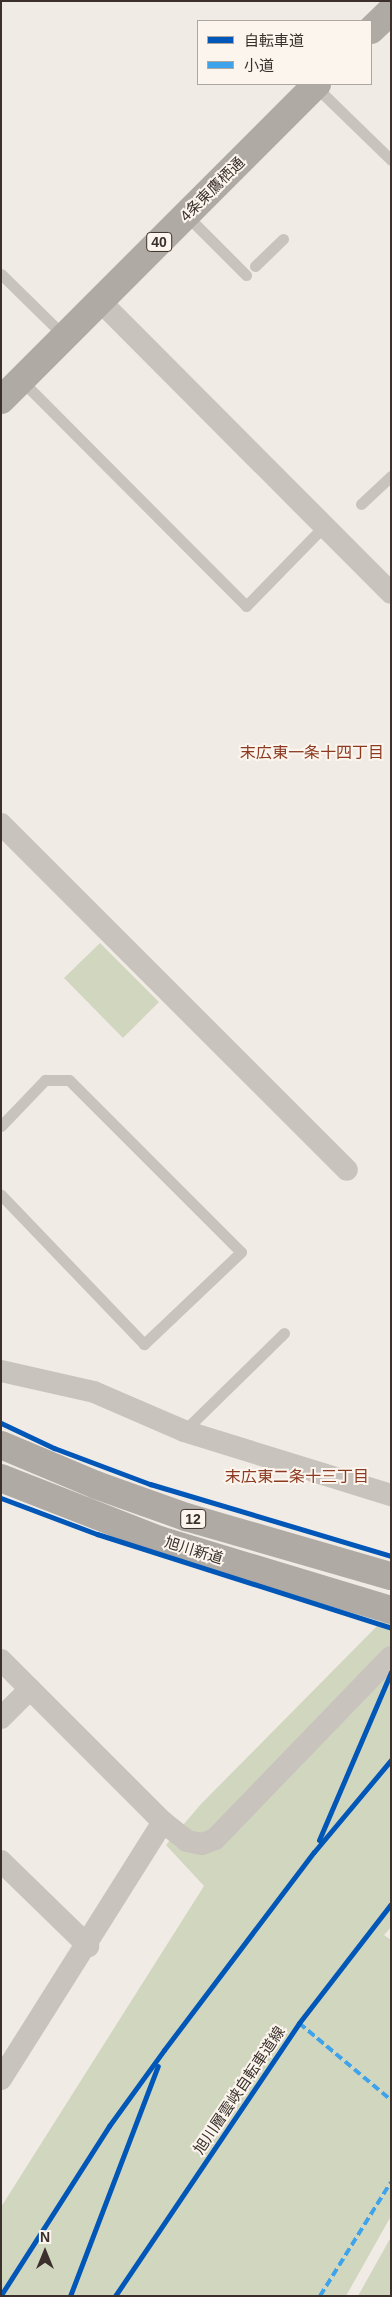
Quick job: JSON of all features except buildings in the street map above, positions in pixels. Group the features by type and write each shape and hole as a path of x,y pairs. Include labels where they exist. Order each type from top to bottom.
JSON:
{"highway":[{"path":"372,29 391,11"},
{"name":"4条東鷹栖通","path":"1,400 316,85"},
{"name":"旭川新道","path":"1,1446 96,1485 186,1516 391,1576"},
{"name":"旭川新道","path":"1,1478 159,1540 391,1610"}],"street":[{"path":"100,301 391,593"},
{"path":"1,824 347,1170"},
{"path":"1,1371 94,1392 184,1430 391,1495"},
{"path":"1,1660 163,1822 187,1841 202,1844 215,1839 391,1657"},
{"path":"1,1718 30,1689"},
{"path":"4,2066 88,1946 163,1822"},
{"path":"1,1861 88,1946"}],"lane":[{"path":"316,85 391,160"},
{"path":"186,215 246,275"},
{"path":"255,266 283,239"},
{"path":"1,274 65,337"},
{"path":"21,380 246,606 324,526"},
{"path":"362,504 391,476"},
{"path":"1,1126 46,1080 69,1080 241,1252 144,1344 1,1195"},
{"path":"184,1430 284,1333"}],"green space":[{"path":"100,943 159,1002 123,1038 64,978"},
{"path":"385,1618 391,1620 391,1927 384,1935 391,1940 391,2216 346,2296 1,2296 1,2207 204,1886 166,1845 201,1804"},
{"path":"391,2237 391,2296 358,2296"}],"marked path":[{"path":"299,2023 391,2100"},
{"path":"320,2296 391,2182"}],"cycle path":[{"path":"1,1423 54,1448 150,1484 391,1556"},
{"path":"1,1498 97,1534 391,1628"},
{"path":"319,1840 391,1672"},
{"path":"1,2295 109,2126 164,2050 314,1852 391,1760"},
{"name":"旭川層雲峡自転車道線","path":"115,2296 299,2023 391,1904"},
{"path":"70,2296 158,2066"}],"district":[{"name":"末広東一条十四丁目","path":"312,753"},
{"name":"末広東二条十三丁目","path":"297,1477"}]}
